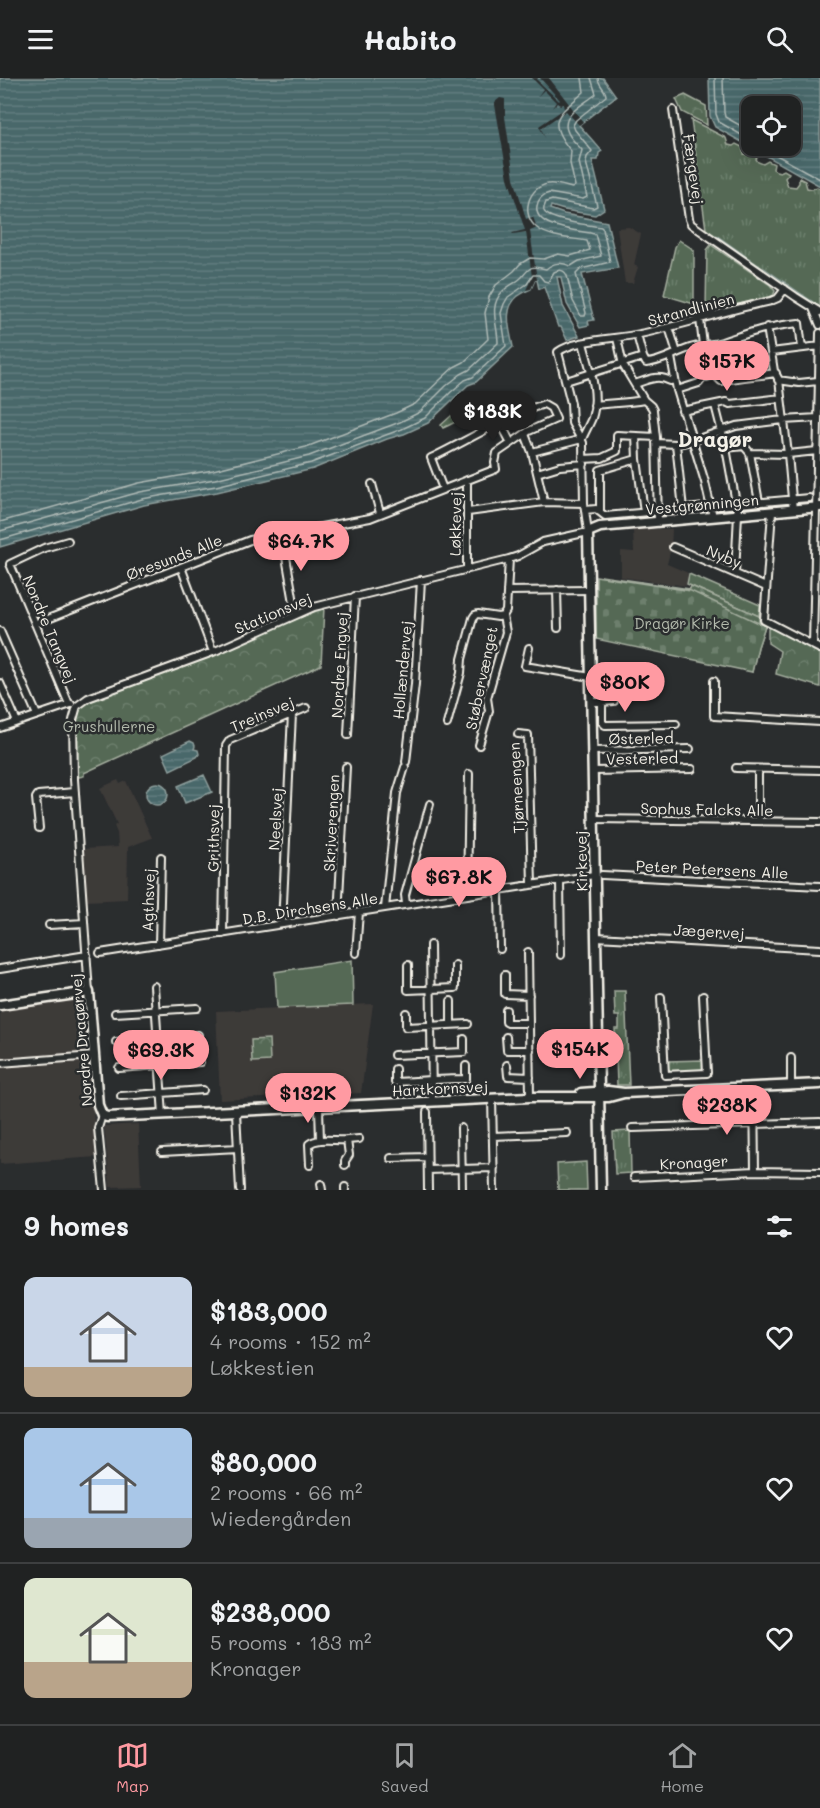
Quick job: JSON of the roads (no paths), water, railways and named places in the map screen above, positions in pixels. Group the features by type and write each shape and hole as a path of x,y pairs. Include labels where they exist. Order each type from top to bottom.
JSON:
{"street":[{"name":"Færgevej","path":"674,110 690,223 785,289"},
{"path":"785,289 820,312"},
{"name":"Strandlinien","path":"566,381 558,352 563,348 637,335 771,301 785,289"},
{"path":"813,307 820,325"},
{"path":"700,318 703,345"},
{"path":"637,335 645,363 767,327 800,323 802,348"},
{"path":"669,327 677,353"},
{"path":"767,327 781,398 793,510"},
{"path":"813,645 818,508 820,333"},
{"path":"617,338 623,365 644,400 653,410 658,522"},
{"path":"532,452 582,439 593,416 592,374 583,343"},
{"path":"771,352 820,346"},
{"path":"588,532 582,439 572,423 566,381 643,357"},
{"path":"671,357 682,411 713,517"},
{"path":"653,362 657,377"},
{"path":"677,390 715,375 721,381 747,375 777,376 799,383 818,381"},
{"path":"635,384 657,377 670,381 675,380"},
{"path":"682,411 726,402 730,404 781,398"},
{"path":"594,405 624,404 644,400"},
{"path":"443,489 431,458 490,427 527,410 544,404 556,419 511,443 501,422"},
{"path":"716,405 737,504 735,573"},
{"path":"483,410 490,427"},
{"path":"537,473 602,458 617,451 617,435 636,435 676,444 736,426 818,418"},
{"path":"525,434 532,452 544,502"},
{"path":"636,435 644,512"},
{"name":"Øresunds Alle","path":"35,624 250,540 358,521 496,470 497,453 511,443"},
{"path":"676,444 683,509"},
{"path":"726,448 744,446 750,453 759,502"},
{"path":"750,453 788,454 817,451"},
{"path":"600,512 600,470 637,459"},
{"name":"Løkkevej","path":"467,480 467,569"},
{"path":"372,484 380,513"},
{"name":"Vestgrønningen","path":"468,512 544,502 585,506 596,509 605,516 809,498"},
{"name":"Vestgrønningen","path":"588,532 600,527 818,508"},
{"path":"772,512 764,620 820,649"},
{"name":"Stationsvej","path":"77,706 88,698 213,652 314,607 509,559 543,542 588,532"},
{"name":"Kirkevej","path":"588,532 591,677 597,702 593,771 598,875 596,937 601,1190"},
{"path":"282,534 296,614"},
{"name":"Nordre Tangvej","path":"68,541 44,548 10,564 69,704"},
{"name":"Nyby","path":"673,547 766,587"},
{"name":"Støbervænget","path":"479,745 489,711 487,698 506,632 503,616 506,611 509,559"},
{"path":"181,567 213,652"},
{"name":"Hollændervej","path":"385,908 397,793 405,764 415,684 420,580"},
{"path":"557,590 558,628"},
{"path":"507,591 590,590"},
{"name":"Nordre Engvej","path":"348,735 355,596"},
{"path":"447,724 473,618 478,614 503,616"},
{"path":"0,631 37,715"},
{"path":"529,648 525,666 591,677"},
{"path":"714,681 714,716 820,722"},
{"path":"0,683 17,722"},
{"path":"597,702 602,722 605,725 676,724"},
{"path":"0,728 69,704 77,706"},
{"name":"Nordre Dragørvej","path":"77,706 73,720 75,792 98,1105 102,1115 98,1128 104,1190"},
{"name":"Treinsvej","path":"228,742 306,708"},
{"name":"Neelsvej","path":"282,924 292,714"},
{"name":"Tjørneengen","path":"518,734 528,735 532,884"},
{"name":"Grithsvej","path":"223,934 226,746 228,742"},
{"name":"Østerled","path":"593,751 690,748"},
{"name":"Skriverengen","path":"338,915 346,767"},
{"path":"736,768 820,770"},
{"path":"758,769 758,821"},
{"name":"Vesterled","path":"593,771 692,770"},
{"path":"467,895 469,774"},
{"path":"39,828 36,798 38,795 75,792"},
{"path":"406,904 405,895 430,804"},
{"name":"Sophus Falcks Alle","path":"594,819 820,822"},
{"name":"Agthsvej","path":"159,944 161,857"},
{"name":"D.B. Dirchsens Alle","path":"100,953 598,875"},
{"name":"Peter Petersens Alle","path":"598,875 820,886"},
{"path":"560,880 561,955"},
{"path":"499,889 500,950"},
{"path":"356,954 359,912"},
{"path":"49,925 84,923"},
{"name":"Jægervej","path":"596,937 820,949"},
{"path":"430,945 432,1102"},
{"path":"528,952 530,1097"},
{"path":"0,969 87,956"},
{"path":"408,964 408,990 455,988 454,964"},
{"path":"505,975 505,994 529,995"},
{"path":"154,986 163,1115"},
{"path":"0,1005 89,992"},
{"path":"661,997 665,1075 680,1075 707,1073 703,996"},
{"path":"451,1001 451,1024"},
{"path":"115,1013 197,1008"},
{"path":"506,1010 506,1022 529,1023"},
{"path":"406,1013 406,1027 468,1024"},
{"path":"116,1042 198,1035"},
{"path":"506,1037 507,1050 530,1050"},
{"path":"394,1055 464,1052 464,1039"},
{"path":"0,1063 94,1056"},
{"path":"791,1058 791,1085"},
{"path":"119,1068 200,1062"},
{"path":"507,1065 508,1077 530,1077"},
{"path":"395,1068 395,1082 466,1079 466,1066"},
{"path":"680,1075 680,1090"},
{"name":"Hartkornsvej","path":"102,1115 116,1117 237,1112 820,1084"},
{"path":"754,1087 754,1171"},
{"path":"121,1096 203,1090"},
{"path":"492,1099 494,1190"},
{"path":"319,1108 320,1140"},
{"path":"237,1112 240,1190"},
{"path":"427,1112 428,1190"},
{"path":"632,1128 820,1122"},
{"path":"461,1128 462,1190"},
{"path":"493,1136 567,1133"},
{"path":"310,1165 309,1144 312,1142 359,1139"},
{"path":"345,1165 349,1155 349,1145 346,1140"},
{"path":"162,1152 238,1148"},
{"path":"391,1158 427,1157"},
{"path":"428,1170 494,1168"},
{"name":"Kronager","path":"634,1177 754,1171 820,1172"}],"water":[{"path":"0,78 603,78 616,96 579,125 602,151 599,153 598,160 592,160 604,209 595,215 551,206 550,209 607,222 618,268 582,274 594,320 588,321 589,325 580,327 567,304 561,277 557,277 563,306 579,336 567,340 561,327 558,327 544,287 539,289 537,280 535,280 531,289 518,296 510,307 508,320 513,347 428,423 404,434 313,469 217,492 144,505 0,547"},
{"path":"709,78 820,78 820,186 767,156 801,156 801,96 741,96 741,142 715,127 710,116"},
{"path":"190,741 194,743 194,749 198,750 197,757 170,770 163,754"},
{"path":"204,775 212,792 185,803 178,786"},
{"path":"157,783 165,786 168,794 165,802 157,805 149,802 146,794 149,786"}],"waterway":[{"path":"716,235 761,267"},
{"path":"764,268 820,307"}],"district":[{"name":"Dragør","path":"715,438"}],"park label":[{"name":"Dragør Kirke","path":"682,623"},
{"name":"Grushullerne","path":"109,726"}]}
